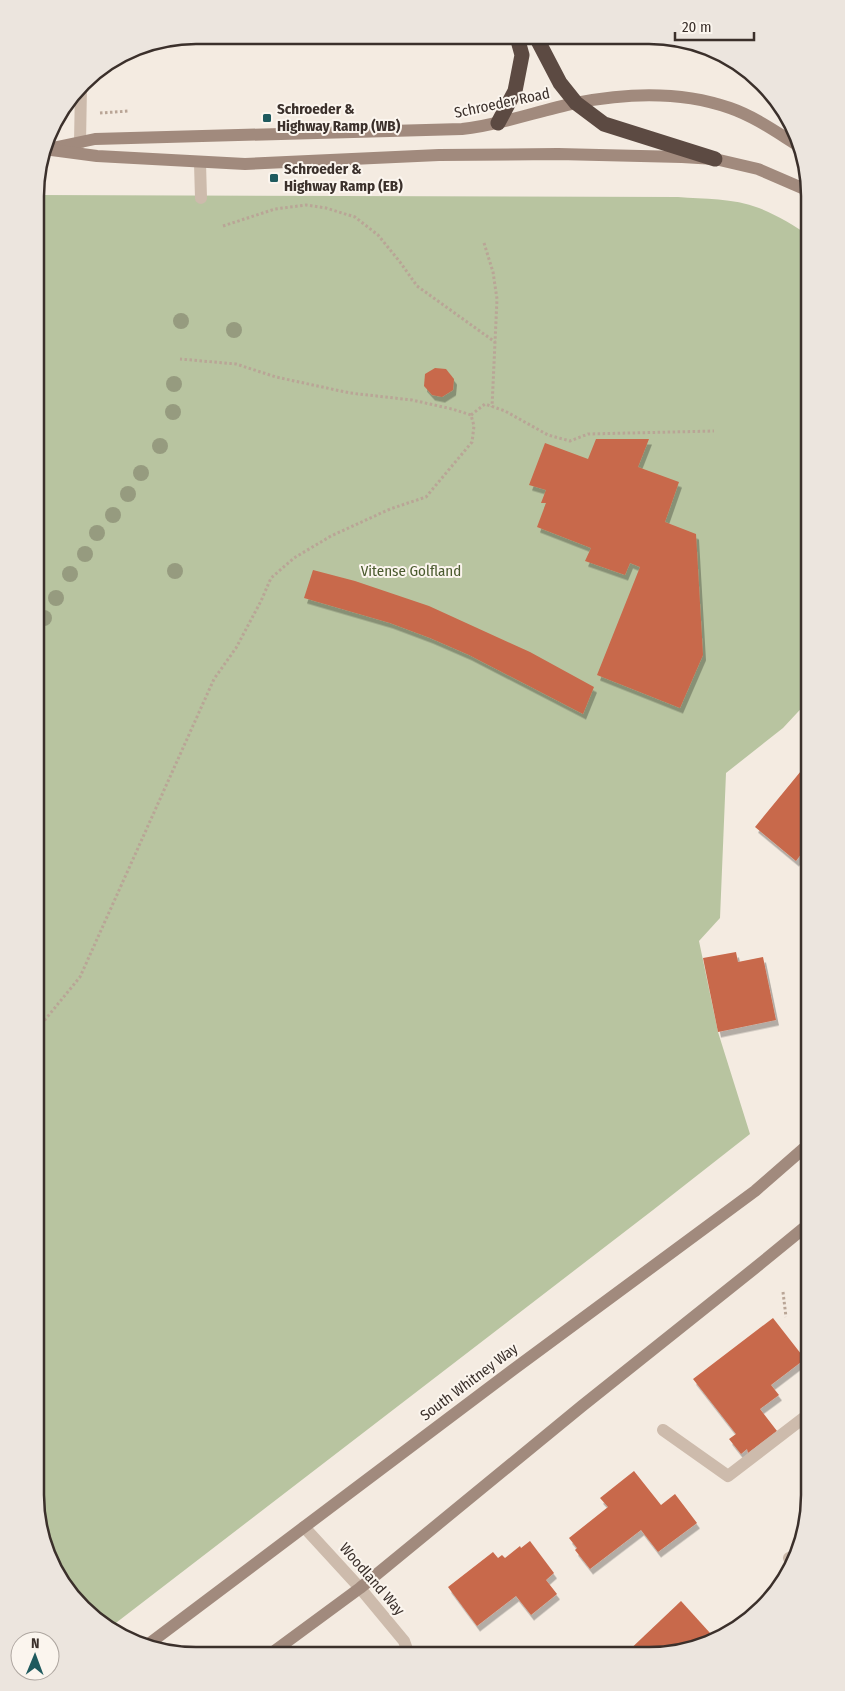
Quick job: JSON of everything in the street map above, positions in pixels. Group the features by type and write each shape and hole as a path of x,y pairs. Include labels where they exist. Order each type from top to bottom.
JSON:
{"highway":[{"path":"498,123 515,91 522,55 519,44"},
{"path":"540,44 560,83 576,103 604,124 714,159"}],"main road":[{"name":"Schroeder Road","path":"52,148 95,139 468,129 576,103 620,96 669,96 730,108 767,126 791,141"},
{"name":"Schroeder Road","path":"51,150 97,156 245,164 393,156 478,154 652,155 714,159 758,169 801,188"},
{"name":"South Whitney Way","path":"153,1641 522,1363 755,1191 801,1151"},
{"path":"280,1647 360,1588 582,1406 801,1230"}],"street":[{"path":"80,142 81,96"},
{"path":"200,163 201,198"},
{"path":"663,1430 728,1476 801,1420"},
{"name":"Woodland Way","path":"304,1527 360,1588 404,1641 406,1647"}],"path":[{"path":"223,226 275,208 306,205 326,208 355,217 378,236 417,286 495,342"},
{"path":"484,243 493,272 497,299 492,407"},
{"path":"180,359 236,364 276,377 350,393 412,400 471,415"},
{"path":"471,415 484,404 505,411 548,435 570,441 588,434 714,431"},
{"path":"44,1022 80,977 214,679 236,648 271,578 294,558 331,536 390,510 426,497 472,442 474,426 471,415"},
{"path":"783,1292 786,1317"}],"green space":[{"name":"Vitense Golfland","path":"44,195 678,197 739,202 766,211 801,230 801,709 783,728 726,773 720,918 699,941 718,1032 750,1134 114,1624 95,1610 69,1580 59,1563 52,1544 44,1506"}],"building":[{"path":"435,368 446,369 454,379 453,390 442,397 432,395 424,386 425,374"},
{"path":"596,439 649,439 638,467 679,482 665,522 696,534 703,655 680,708 597,675 640,567 630,563 625,575 585,561 591,548 537,527 546,503 541,503 546,490 529,485 545,443 588,459"},
{"path":"313,570 355,581 429,606 530,652 594,687 583,714 469,655 430,638 390,623 304,598"},
{"path":"801,771 801,854 796,861 755,827"},
{"path":"736,952 738,962 763,957 776,1020 718,1032 703,958"},
{"path":"773,1318 801,1354 801,1362 771,1385 779,1395 760,1409 777,1431 748,1453 747,1449 741,1454 729,1439 736,1434 693,1379"},
{"path":"634,1471 661,1505 675,1494 697,1523 658,1552 641,1530 590,1569 575,1550 577,1548 569,1538 608,1507 600,1498"},
{"path":"530,1541 554,1573 546,1580 557,1594 531,1615 516,1596 477,1626 448,1587 493,1552 498,1558 502,1555 505,1558"},
{"path":"681,1601 710,1633 698,1639 670,1646 632,1647"}],"place":[{"name":"Schroeder & Highway Ramp (WB)","path":"267,118"},
{"name":"Schroeder & Highway Ramp (EB)","path":"274,178"}]}
